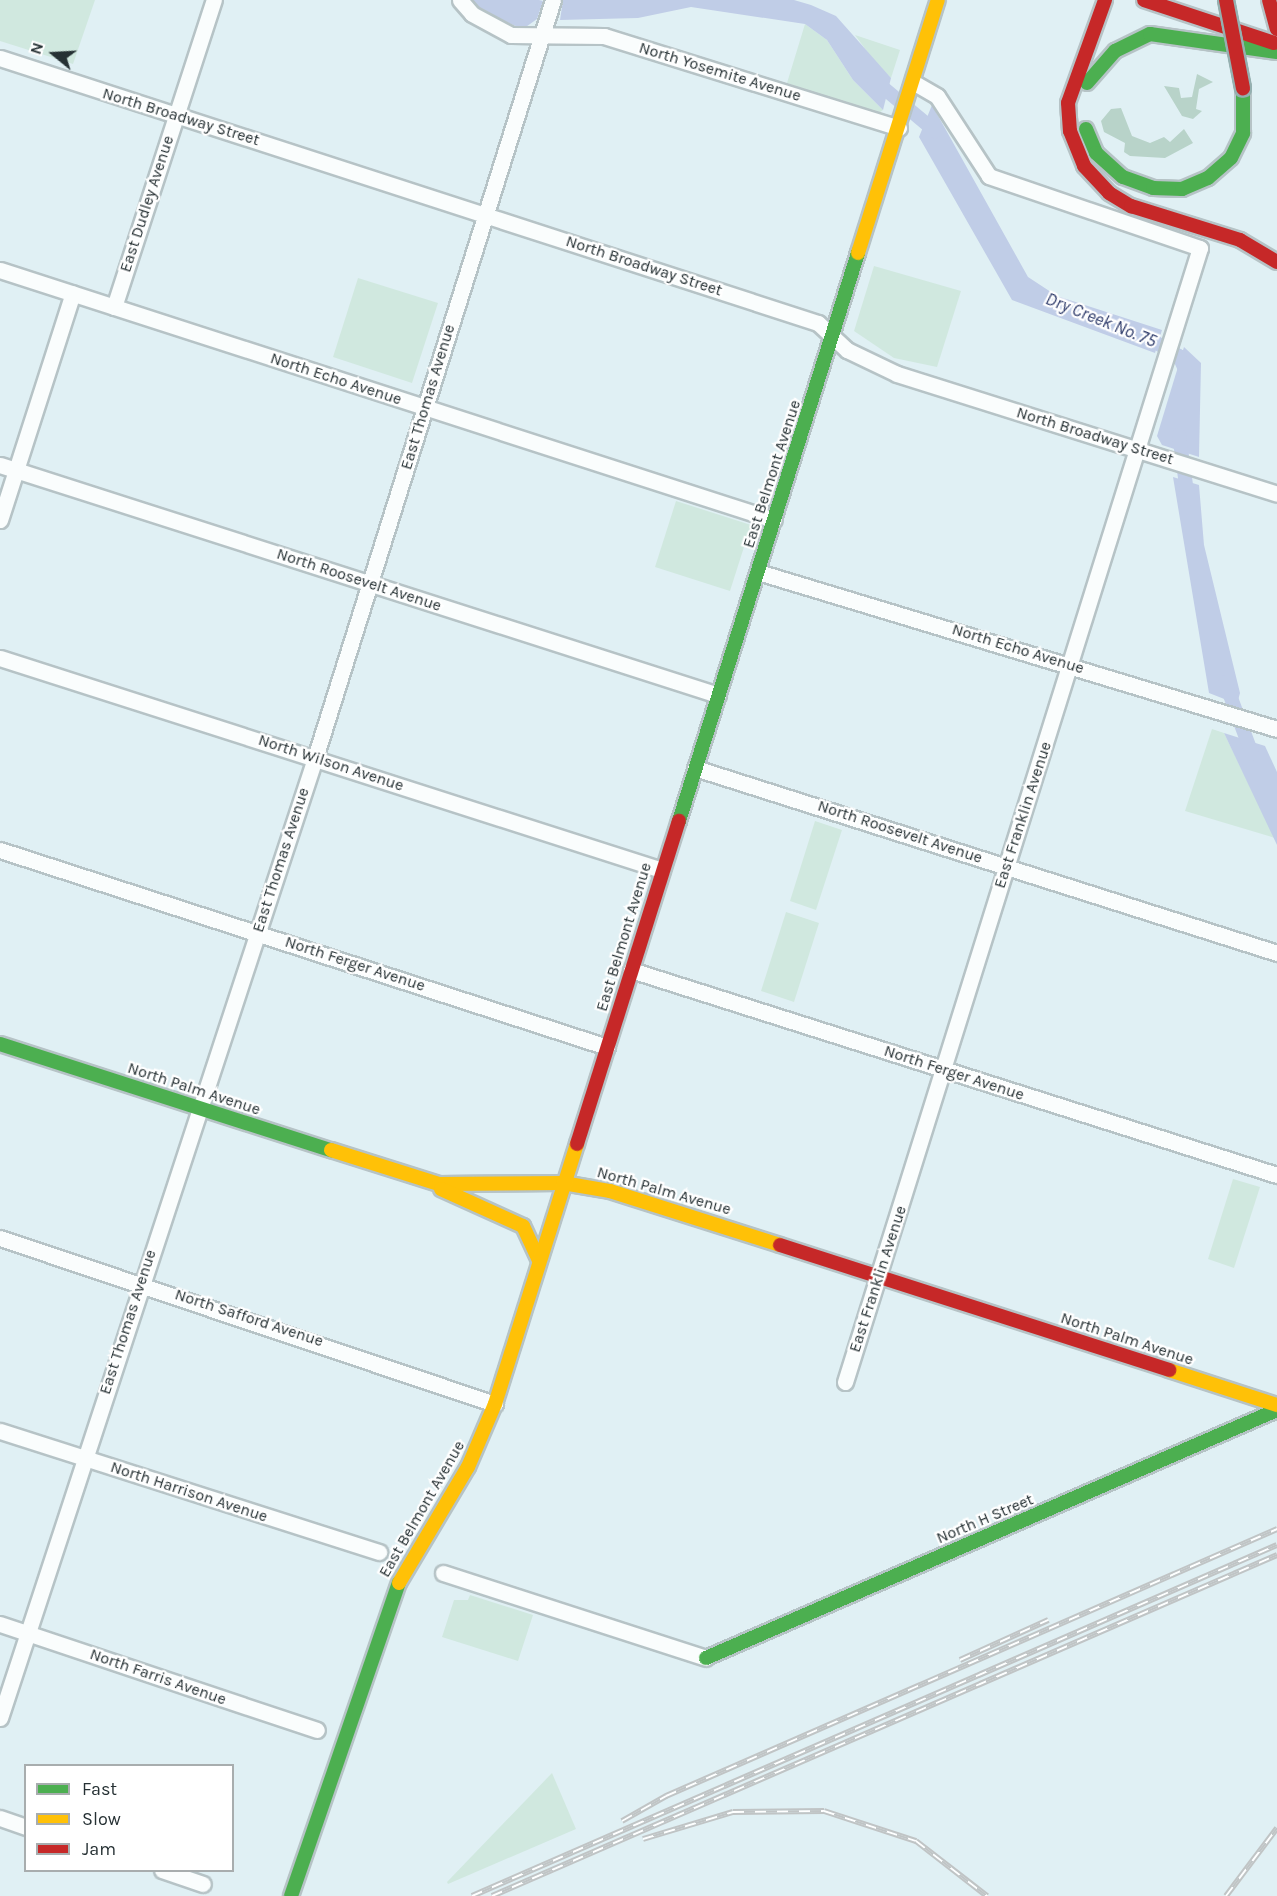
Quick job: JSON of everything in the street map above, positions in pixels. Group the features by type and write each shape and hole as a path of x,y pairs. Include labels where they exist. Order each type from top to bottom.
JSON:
{"main road":[{"name":"East Belmont Avenue","path":"291,1896 391,1596 468,1467 495,1404 938,0"},
{"path":"1105,0 1068,103 1070,132 1084,166 1109,194 1131,206 1240,240 1277,262"},
{"path":"1119,0 1087,83 1084,124 1096,153 1136,184 1168,189 1195,185 1231,158 1243,133 1243,88 1226,0"},
{"path":"1144,0 1277,44"},
{"path":"1269,0 1277,29"},
{"path":"1087,83 1115,51 1150,34 1183,34 1277,52"},
{"name":"North Palm Avenue","path":"0,1044 427,1181 465,1188 563,1183 618,1193 879,1275 1277,1405"},
{"path":"427,1181 523,1226 539,1260"},
{"name":"North H Street","path":"706,1658 1277,1410"}],"street":[{"name":"East Dudley Avenue","path":"114,307 214,0"},
{"path":"460,0 498,29 540,39"},
{"name":"East Thomas Avenue","path":"0,1718 198,1107 315,758 551,6"},
{"name":"North Yosemite Avenue","path":"540,39 567,32 604,36 900,125"},
{"name":"North Broadway Street","path":"0,58 175,117 485,213 818,323 832,338 897,374 1277,494"},
{"name":"East Franklin Avenue","path":"845,1382 1006,866 1140,449 1200,248 989,176 937,96 911,86"},
{"name":"North Echo Avenue","path":"0,270 774,520"},
{"path":"0,520 73,293"},
{"name":"North Roosevelt Avenue","path":"0,465 718,695"},
{"name":"North Echo Avenue","path":"758,572 1072,664 1277,729"},
{"name":"North Wilson Avenue","path":"0,658 662,870"},
{"name":"North Roosevelt Avenue","path":"695,768 1277,953"},
{"name":"North Ferger Avenue","path":"0,850 607,1047"},
{"name":"North Ferger Avenue","path":"631,970 1277,1175"},
{"name":"North Safford Avenue","path":"0,1238 141,1283 495,1404"},
{"name":"North Harrison Avenue","path":"0,1431 378,1552"},
{"path":"443,1573 706,1658"},
{"name":"North Farris Avenue","path":"0,1624 317,1730"},
{"path":"0,1818 24,1826"},
{"path":"168,1872 203,1884"}],"green space":[{"path":"0,0 95,0 73,64 0,41"},
{"path":"805,24 827,40 853,80 883,110 876,115 787,83"},
{"path":"855,35 900,50 891,78 871,57"},
{"path":"1197,74 1213,82 1199,89 1196,109 1202,111 1193,119 1182,116 1164,86 1179,88 1181,98 1192,97"},
{"path":"1121,108 1132,136 1150,143 1164,137 1170,142 1184,129 1193,143 1165,158 1130,156 1124,152 1125,143 1104,132 1101,121 1111,109"},
{"path":"874,266 961,291 937,367 894,358 854,331"},
{"path":"358,278 438,303 412,383 333,357"},
{"path":"676,501 751,525 730,591 655,567"},
{"path":"1212,729 1224,733 1275,838 1185,811"},
{"path":"815,821 842,830 816,910 790,901"},
{"path":"786,912 819,923 794,1002 761,991"},
{"path":"1233,1179 1260,1187 1234,1268 1208,1259"},
{"path":"470,1595 533,1615 518,1661 442,1637 454,1600 468,1600"},
{"path":"552,1773 576,1829 448,1884 447,1882"}],"water":[{"path":"472,0 543,1 537,19 523,29 478,10"},
{"path":"563,0 794,0 811,5 836,16 891,78 883,110 853,80 827,40 805,24 691,7 638,18 560,20"},
{"path":"932,105 1028,277 1057,296 1162,330 1155,353 1012,300 919,137"},
{"path":"1184,347 1201,363 1199,457 1162,445 1157,436"},
{"path":"1173,477 1199,485 1204,545 1240,693 1237,704 1209,693"},
{"path":"1224,733 1265,746 1277,772 1277,845"}],"waterway":[{"name":"Dry Creek No. 75","path":"874,80 935,131"},
{"name":"Dry Creek No. 75","path":"1143,335 1179,356 1187,374"},
{"name":"Dry Creek No. 75","path":"1179,435 1188,499"},
{"name":"Dry Creek No. 75","path":"1225,682 1252,754"}],"railway":[{"path":"622,1821 666,1796 1277,1529"},
{"path":"472,1896 1277,1545"},
{"path":"492,1896 1277,1555"},
{"path":"960,1660 1048,1620"},
{"path":"643,1839 733,1812 824,1811 916,1841 987,1896"},
{"path":"1226,1896 1277,1828"}],"traffic: fast":[{"path":"1087,83 1115,51 1150,34 1277,52"},
{"path":"1086,129 1096,153 1123,177 1153,188 1182,189 1208,178 1231,158 1243,133 1243,88"},
{"path":"679,821 858,253"},
{"path":"0,1044 331,1150"},
{"path":"706,1658 1277,1410"},
{"path":"291,1896 399,1583"}],"traffic: slow":[{"path":"858,253 938,0"},
{"path":"399,1583 468,1467 495,1404 577,1144"},
{"path":"331,1150 439,1184 563,1183 610,1191 780,1245"},
{"path":"441,1189 523,1226 539,1260"},
{"path":"1169,1370 1277,1405"}],"traffic: jam":[{"path":"1105,0 1068,103 1070,131 1084,166 1109,193 1131,206 1240,240 1277,262"},
{"path":"1144,0 1274,43"},
{"path":"1226,0 1243,88"},
{"path":"1269,0 1277,29"},
{"path":"577,1144 679,821"},
{"path":"780,1245 1169,1370"}]}
